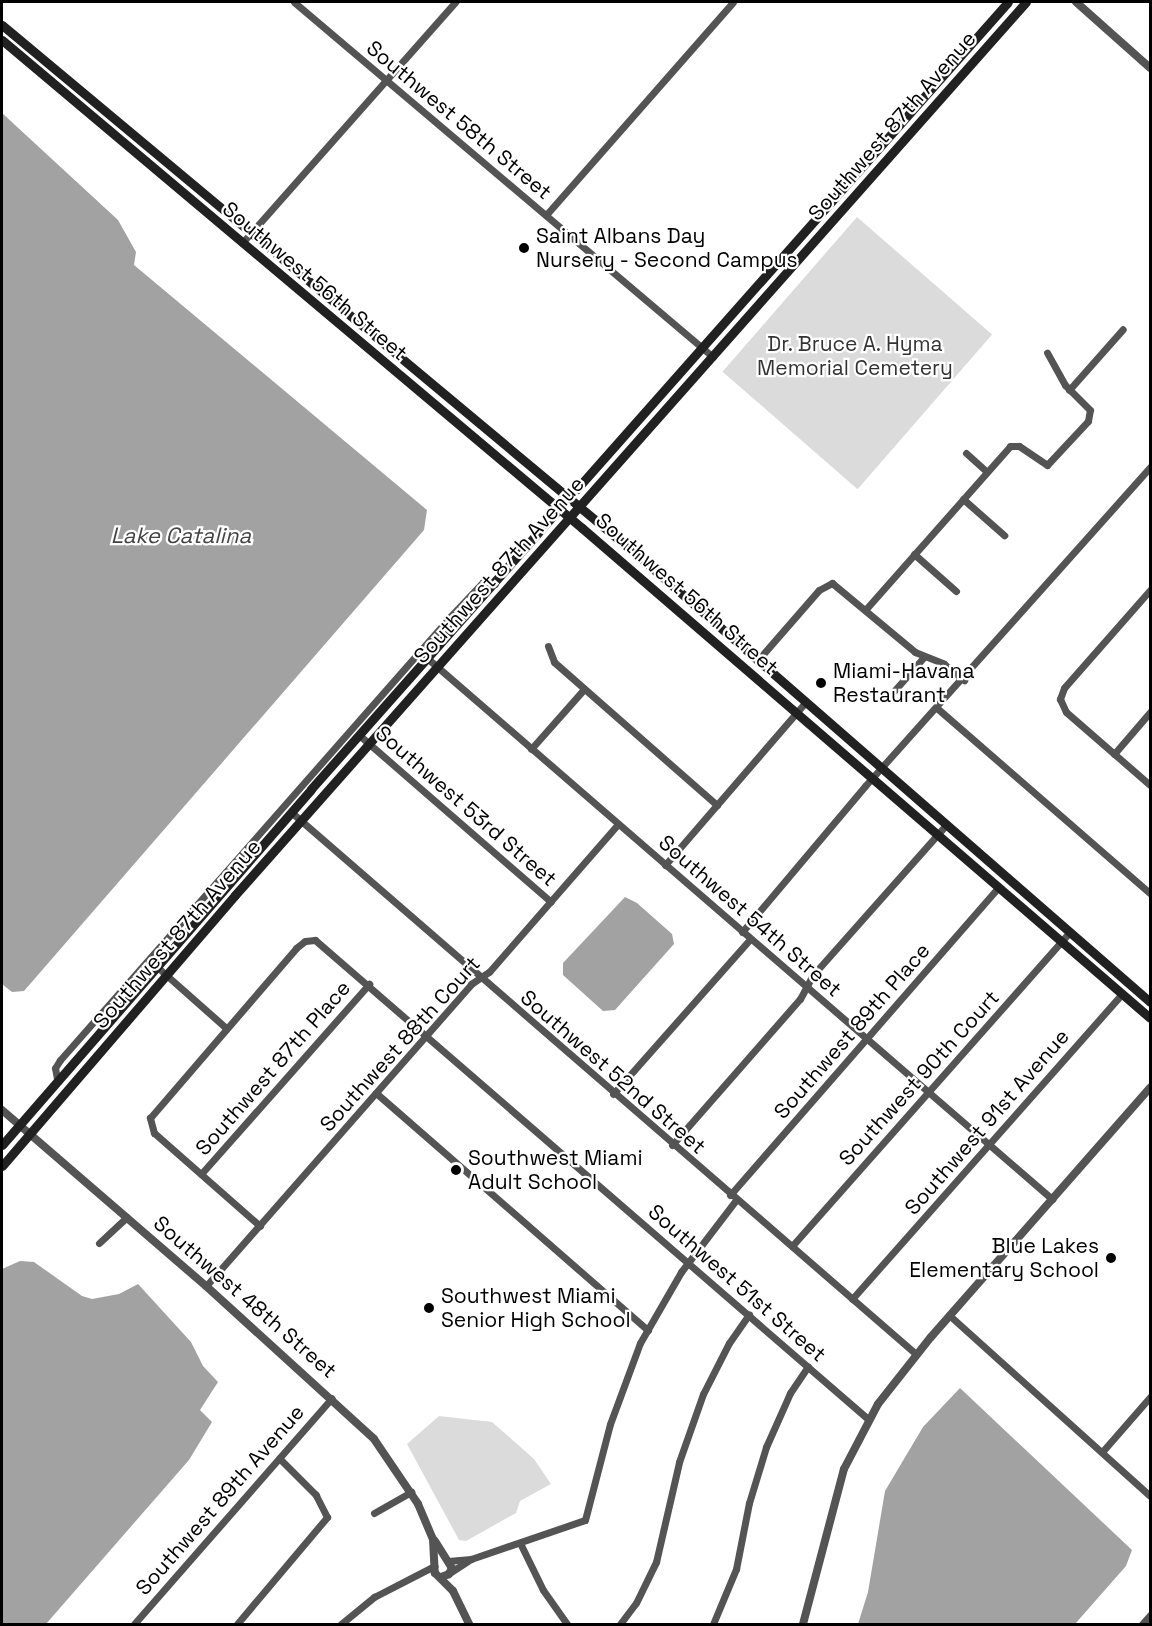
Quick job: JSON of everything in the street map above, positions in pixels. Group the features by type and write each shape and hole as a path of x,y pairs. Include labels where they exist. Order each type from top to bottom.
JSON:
{"main road":[{"name":"Southwest 87th Avenue","path":"2,1145 156,966 222,882 291,812 426,658 495,585 1008,2"},
{"name":"Southwest 87th Avenue","path":"2,1166 235,894 571,519 1026,2"},
{"name":"Southwest 56th Street","path":"2,25 382,345 571,499 1150,1002"},
{"name":"Southwest 56th Street","path":"2,40 561,510 1150,1018"},
{"path":"957,59 967,68"},
{"path":"70,98 78,89"},
{"path":"883,145 892,154"},
{"path":"840,193 850,201"},
{"path":"819,217 829,226"},
{"path":"773,269 782,278"},
{"path":"374,355 382,345"},
{"path":"494,604 495,585"},
{"path":"222,882 235,894"}],"street":[{"name":"Southwest 58th Street","path":"294,2 713,357"},
{"path":"242,243 455,2"},
{"path":"546,215 733,2"},
{"path":"1076,2 1150,68"},
{"path":"1069,390 1123,329"},
{"path":"866,609 987,472 1014,445 1045,465 1053,461 1091,415 1069,390 1047,353"},
{"path":"966,453 987,472"},
{"path":"742,932 873,779 883,771 964,680 1150,467"},
{"path":"963,499 1004,535"},
{"path":"914,554 956,591"},
{"name":"Southwest 87th Avenue","path":"57,1079 55,1068 60,1060 222,882 480,584 485,580 495,585"},
{"path":"757,661 819,590 832,583 923,658 944,664 964,680"},
{"path":"1150,590 1064,688 1060,702 1066,712 1150,785"},
{"path":"548,646 554,662 717,805"},
{"name":"Southwest 54th Street","path":"426,658 1052,1199"},
{"path":"894,691 923,658"},
{"path":"531,749 584,689"},
{"path":"665,865 805,703"},
{"path":"938,709 1150,893"},
{"path":"1114,754 1150,712"},
{"name":"Southwest 53rd Street","path":"359,735 551,902"},
{"name":"Southwest 52nd Street","path":"291,812 613,1094 916,1354"},
{"name":"Southwest 88th Court","path":"206,1286 427,1035 551,902 618,825"},
{"path":"672,1145 946,825"},
{"name":"Southwest 89th Place","path":"341,1624 374,1597 424,1575 575,1526 587,1516 609,1424 648,1330 688,1262 733,1198 999,887"},
{"name":"Southwest 90th Court","path":"792,1246 1070,932"},
{"name":"Southwest 51st Street","path":"226,1028 296,948 310,939 325,945 868,1419"},
{"path":"613,1094 750,939"},
{"path":"156,966 226,1028 156,1108 149,1123 154,1133 260,1226"},
{"name":"Southwest 87th Place","path":"201,1174 369,984"},
{"name":"Southwest 91st Avenue","path":"852,1299 1122,994"},
{"path":"802,1624 840,1481 868,1419 916,1354 1150,1088"},
{"path":"376,1093 648,1330"},
{"name":"Southwest 48th Street","path":"2,1110 206,1286 332,1398 374,1439 411,1492 433,1539 446,1560 441,1571"},
{"path":"99,1243 127,1217"},
{"path":"620,1624 636,1603 656,1562 679,1462 703,1394 732,1337 749,1314"},
{"path":"950,1315 1150,1496"},
{"path":"713,1624 736,1569 766,1447 790,1393 808,1366"},
{"path":"1102,1452 1150,1397"},
{"name":"Southwest 89th Avenue","path":"134,1624 332,1398"},
{"path":"237,1624 319,1530 327,1513 316,1495 279,1458"},
{"path":"374,1514 411,1492"},
{"name":"Southwest 48th Street","path":"433,1539 441,1571 469,1624"},
{"path":"520,1543 543,1590 567,1624"},
{"name":"Southwest 89th Place","path":"446,1560 471,1559"},
{"path":"441,1571 446,1560"},
{"path":"1142,1624 1150,1615"}],"green space":[{"name":"Dr. Bruce A. Hyma Memorial Cemetery","path":"857,217 992,334 858,489 723,372"},
{"path":"439,1416 492,1422 534,1459 551,1484 520,1501 516,1513 466,1541 459,1540 407,1444"}],"water":[{"name":"Lake Catalina","path":"2,113 118,220 136,252 134,265 427,510 424,530 24,991 12,992 2,984"},
{"path":"625,897 637,903 672,934 674,944 615,1010 603,1011 563,975 563,963"},
{"path":"20,1261 34,1262 82,1296 92,1299 119,1294 138,1284 191,1342 203,1366 218,1382 200,1410 212,1422 189,1460 46,1624 2,1624 2,1269"},
{"path":"960,1388 1132,1550 1126,1566 1075,1624 858,1624 868,1592 885,1491 923,1427"}],"place":[{"name":"Saint Albans Day Nursery - Second Campus","path":"524,248"},
{"name":"Miami-Havana Restaurant","path":"821,683"},
{"name":"Southwest Miami Adult School","path":"456,1170"},
{"name":"Blue Lakes Elementary School","path":"1111,1258"},
{"name":"Southwest Miami Senior High School","path":"429,1308"}]}
